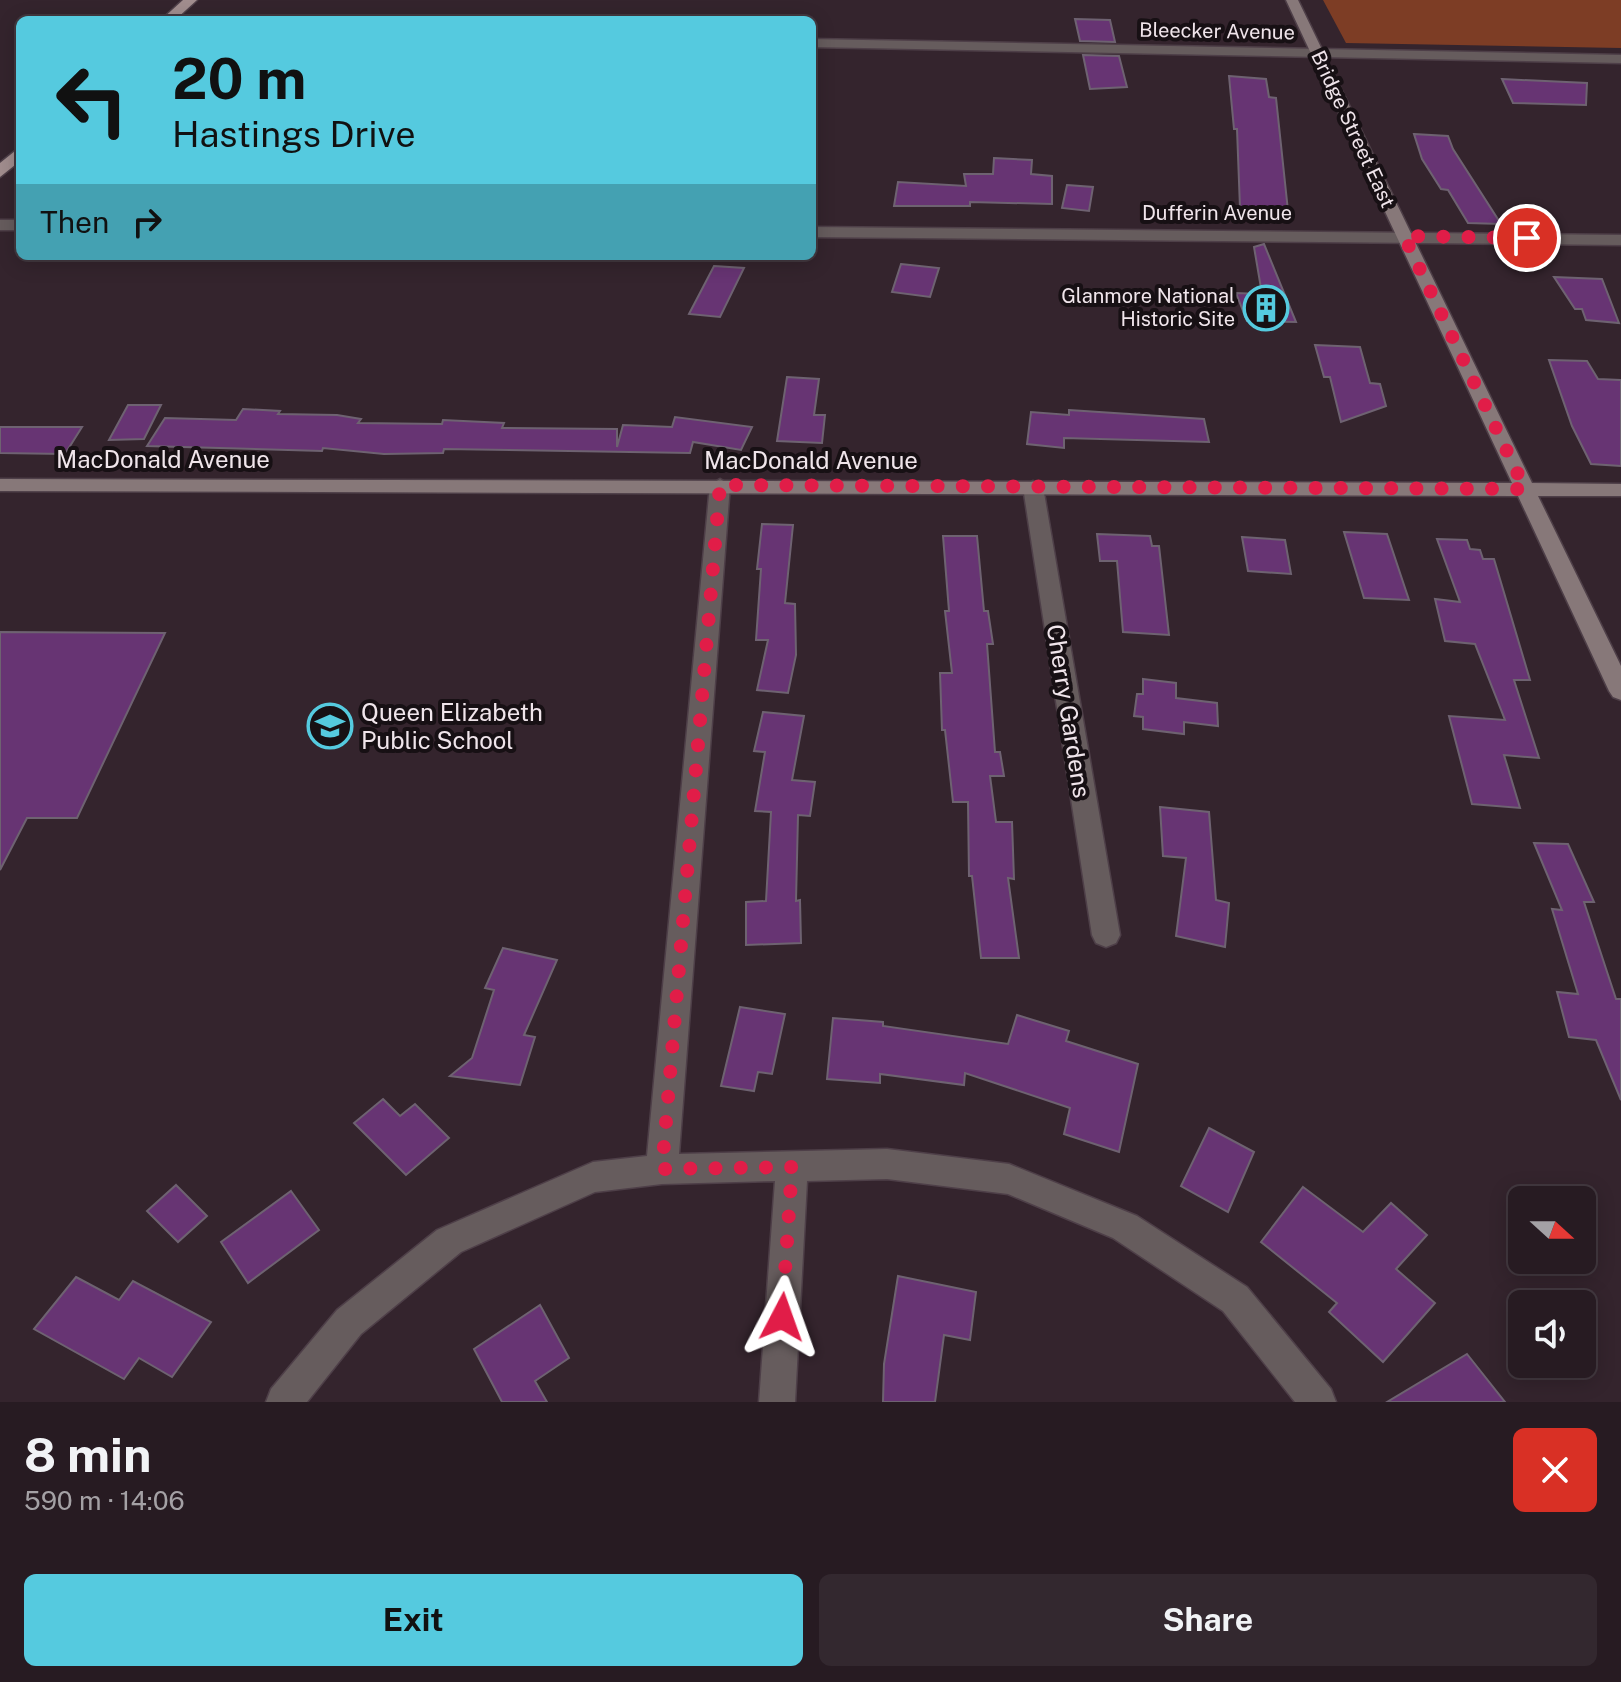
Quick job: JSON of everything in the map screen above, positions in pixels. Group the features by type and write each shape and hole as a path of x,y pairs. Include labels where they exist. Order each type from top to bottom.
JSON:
{"main road":[{"path":"172,16 191,0"},
{"path":"0,172 16,156"}],"street":[{"name":"Bridge Street East","path":"1292,0 1621,691"},
{"name":"Bleecker Avenue","path":"816,43 1621,59"},
{"name":"Dufferin Avenue","path":"816,232 1621,240"},
{"name":"MacDonald Avenue","path":"0,485 1621,490"},
{"path":"662,1169 720,485"},
{"name":"Cherry Gardens","path":"1033,487 1106,935"},
{"path":"284,1402 349,1322 449,1241 593,1177 662,1169 887,1164 1009,1179 1125,1227 1235,1299 1318,1402"},
{"path":"777,1402 792,1167"}],"shaded area":[{"path":"1323,0 1621,0 1621,48 1346,43"}],"building":[{"path":"1075,19 1110,20 1115,42 1080,41"},
{"path":"1083,55 1119,56 1127,87 1090,89"},
{"path":"1229,76 1266,79 1269,97 1276,98 1288,211 1240,208 1237,129 1234,129"},
{"path":"1502,79 1587,83 1586,105 1513,103"},
{"path":"1414,134 1448,136 1453,149 1501,224 1468,223 1448,190 1441,189 1422,159"},
{"path":"994,158 1032,160 1031,174 1052,176 1052,204 970,202 970,206 894,206 898,182 966,186 964,174 993,174"},
{"path":"1067,185 1093,187 1089,211 1062,208"},
{"name":"Glanmore National Historic Site","path":"1264,244 1296,322 1247,321 1236,293 1262,294 1254,247"},
{"path":"901,264 939,268 930,297 892,292"},
{"path":"714,266 744,268 720,317 689,314"},
{"path":"1554,277 1602,279 1619,323 1586,320 1582,309 1575,309"},
{"path":"1315,345 1360,347 1370,383 1380,384 1386,406 1341,422 1330,377 1324,377"},
{"path":"1549,360 1587,361 1598,379 1621,380 1621,466 1591,464 1572,426"},
{"path":"787,377 819,379 814,415 825,415 822,443 777,441"},
{"path":"128,405 161,405 144,439 109,440"},
{"path":"243,409 280,411 278,414 337,415 361,419 358,423 442,424 443,420 504,423 502,428 617,429 617,447 623,425 672,427 675,417 752,427 741,450 693,442 690,453 444,449 443,453 384,454 323,448 322,451 147,446 165,418 236,420"},
{"path":"1069,410 1204,419 1209,442 1064,438 1064,448 1027,444 1031,412 1069,415"},
{"path":"0,427 82,427 65,454 0,453"},
{"path":"762,524 793,525 785,603 795,604 796,655 788,693 757,690 768,640 756,640 761,569 757,569"},
{"path":"1344,532 1387,534 1409,600 1364,598"},
{"path":"1097,534 1150,536 1152,546 1159,546 1169,635 1123,632 1117,561 1100,561"},
{"path":"943,536 977,536 984,611 988,611 993,644 987,644 995,752 1000,752 1004,776 990,776 996,822 1012,822 1014,879 1008,878 1019,958 981,958 972,876 969,876 968,802 953,802 945,730 942,730 940,673 952,673 945,611 949,611"},
{"path":"1242,537 1285,540 1291,574 1248,571"},
{"path":"1437,539 1467,540 1470,549 1480,550 1483,559 1494,559 1530,680 1514,680 1539,758 1504,755 1520,808 1472,804 1449,716 1505,720 1475,644 1445,641 1435,599 1460,602"},
{"path":"0,632 165,633 77,818 27,818 0,870"},
{"path":"1143,679 1176,683 1176,698 1217,703 1218,726 1184,722 1184,734 1143,729 1143,717 1134,716 1137,694 1143,694"},
{"path":"763,712 804,716 792,780 815,782 810,816 798,815 796,901 800,900 801,943 746,945 746,902 766,901 771,812 755,811 765,752 754,751"},
{"path":"1160,807 1209,812 1216,900 1229,903 1225,947 1176,936 1186,858 1163,856"},
{"path":"1534,843 1568,844 1594,902 1584,902 1616,999 1621,999 1621,1100 1596,1040 1569,1037 1557,992 1578,994 1552,909 1562,910"},
{"path":"503,948 557,960 524,1035 535,1037 520,1085 450,1076 472,1058 494,990 485,988"},
{"path":"740,1007 785,1014 772,1074 758,1072 754,1091 721,1086"},
{"path":"1017,1015 1069,1031 1066,1041 1138,1064 1119,1152 1064,1134 1070,1108 965,1073 964,1085 880,1074 880,1083 827,1079 833,1018 883,1022 883,1026 1008,1044"},
{"path":"383,1099 400,1116 415,1104 449,1138 406,1175 354,1123"},
{"path":"1209,1128 1254,1152 1228,1212 1181,1186"},
{"path":"176,1185 207,1216 178,1242 147,1211"},
{"path":"1303,1187 1363,1232 1391,1203 1427,1235 1396,1269 1435,1303 1383,1362 1329,1312 1337,1303 1261,1242"},
{"path":"291,1191 319,1230 248,1283 221,1242"},
{"path":"898,1276 976,1292 970,1340 944,1335 935,1402 883,1402 884,1364"},
{"path":"76,1277 119,1300 133,1281 211,1322 172,1377 139,1358 124,1379 34,1329"},
{"path":"540,1305 569,1358 535,1381 547,1402 502,1402 474,1349"},
{"path":"1467,1354 1505,1402 1387,1402"}],"place":[{"name":"Glanmore National Historic Site","path":"1266,308"},
{"name":"Queen Elizabeth Public School","path":"330,726"}],"route":[{"path":"782,1317 792,1167 662,1169 720,485 1525,489 1404,236 1527,238"}]}
